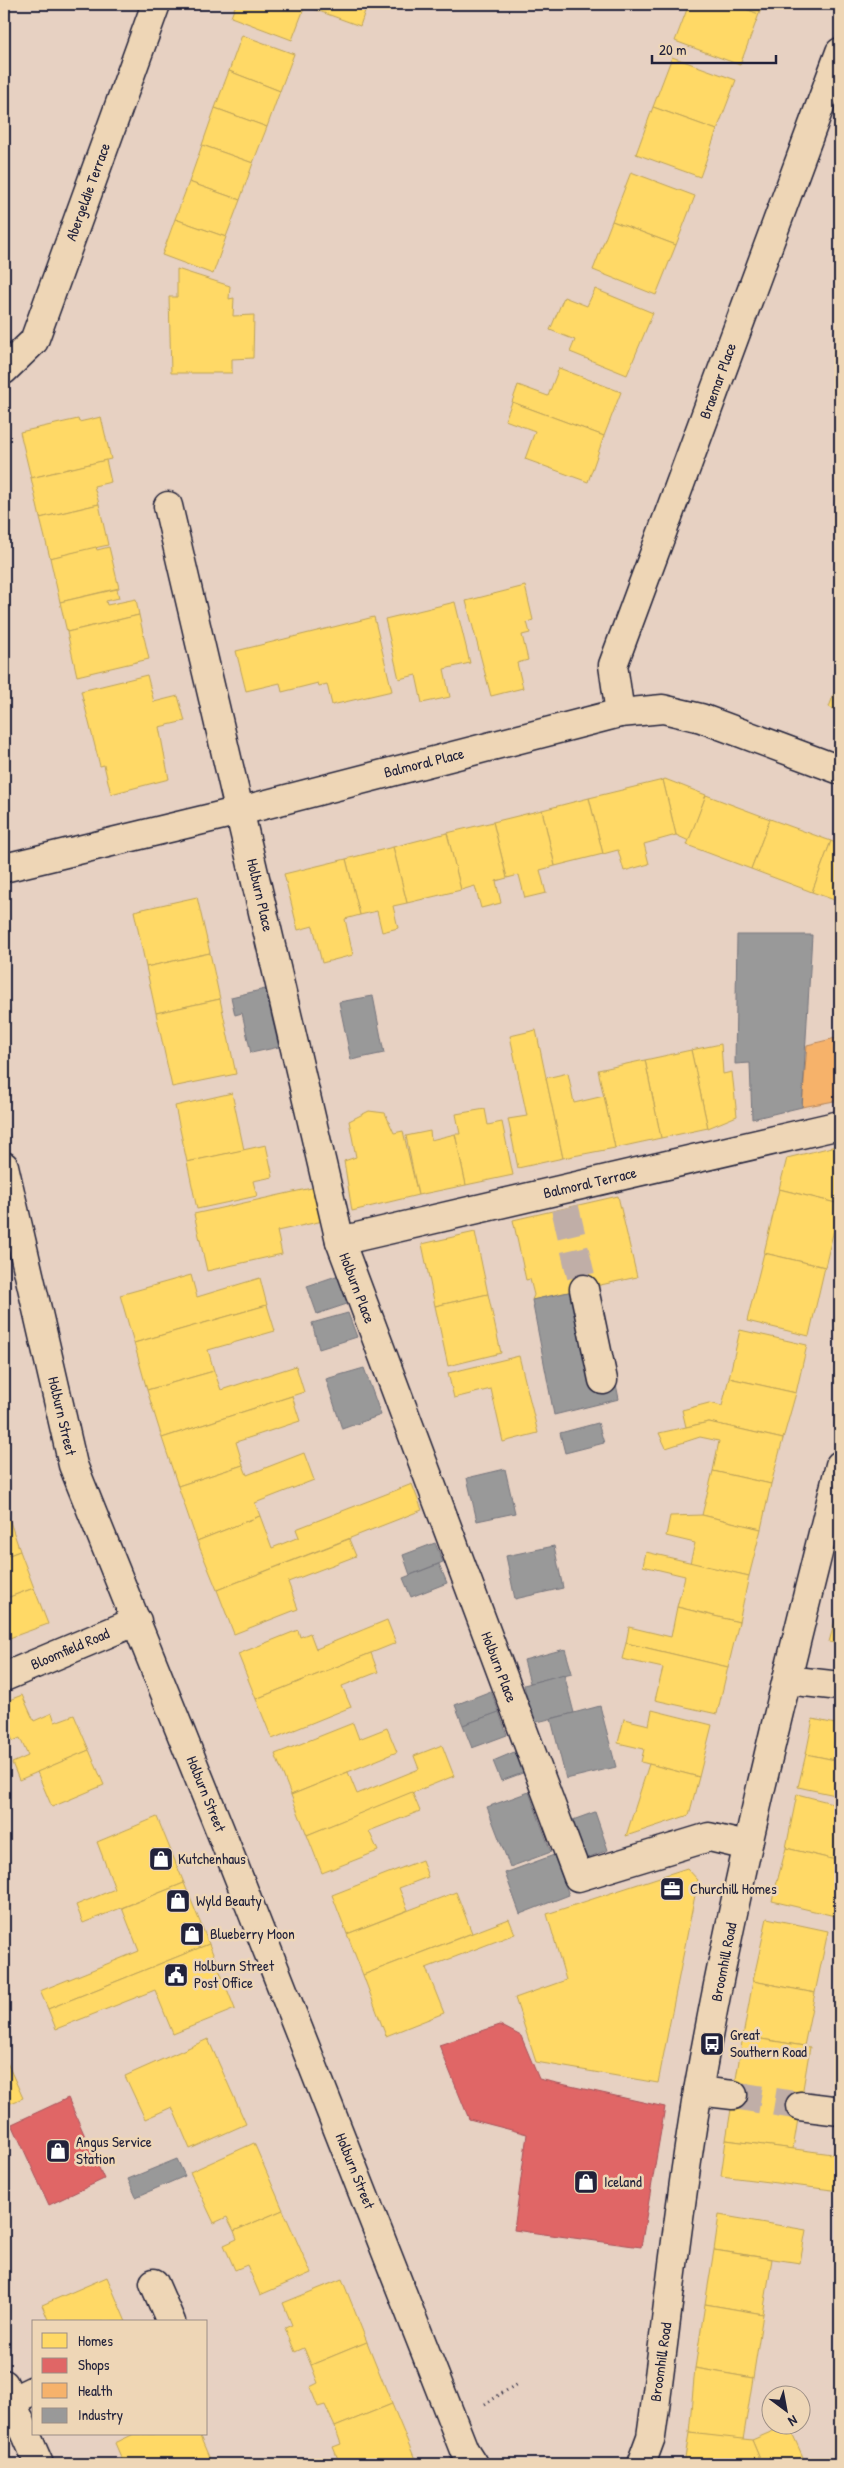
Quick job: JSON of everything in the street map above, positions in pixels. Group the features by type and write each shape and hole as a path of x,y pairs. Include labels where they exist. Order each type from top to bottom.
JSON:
{"street":[{"name":"Abergeldie Terrace","path":"4,370 34,341 156,4"},
{"name":"Braemar Place","path":"620,713 613,665 840,52"},
{"name":"Holburn Place","path":"168,506 340,1241 578,1877 709,1837 747,1846"},
{"name":"Balmoral Place","path":"4,868 620,713 663,709 701,718 840,770"},
{"name":"Balmoral Terrace","path":"340,1241 563,1198 840,1125"},
{"name":"Holburn Street","path":"4,1166 73,1465 137,1621 464,2450 473,2464"},
{"path":"584,1289 603,1380"},
{"name":"Broomhill Road","path":"641,2464 651,2437 682,2192 698,2091 747,1846 840,1465"},
{"name":"Bloomfield Road","path":"4,1677 137,1621"},
{"path":"787,1680 840,1686"},
{"path":"698,2091 733,2095"},
{"path":"800,2106 840,2111"},
{"path":"154,2283 170,2320"},
{"path":"16,2392 39,2464"}],"path":[{"path":"484,2404 517,2384"}],"building: Homes":[{"path":"236,4 354,4 366,8 360,26 305,6 292,40 231,17"},
{"path":"689,4 733,4 759,14 740,65 675,41"},
{"path":"733,4 763,4 759,14"},
{"path":"242,35 294,54 280,91 229,71"},
{"path":"672,57 736,80 717,130 653,107"},
{"path":"229,71 280,91 267,127 215,108"},
{"path":"653,107 717,130 700,177 636,154"},
{"path":"215,108 267,127 253,163 202,145"},
{"path":"202,145 253,163 240,200 189,182"},
{"path":"631,172 695,196 676,245 612,221"},
{"path":"189,182 240,200 226,237 175,219"},
{"path":"175,219 226,237 213,274 162,255"},
{"path":"612,221 676,245 656,295 593,270"},
{"path":"177,269 230,286 229,299 234,298 233,316 254,315 253,358 232,359 232,373 171,373 169,297 177,297"},
{"path":"595,289 653,313 627,375 570,352 575,340 550,330 564,297 587,306"},
{"path":"559,368 621,392 604,436 512,402 518,385 548,396"},
{"path":"512,402 604,436 588,482 525,459 535,431 505,420"},
{"path":"101,417 111,459 31,478 20,432 78,419 79,422"},
{"path":"106,460 111,482 94,486 99,504 40,518 31,478"},
{"path":"99,504 108,545 50,558 40,518"},
{"path":"96,547 97,550 109,547 119,588 60,602 50,558"},
{"path":"525,586 533,620 527,622 530,633 522,635 528,660 517,663 523,688 491,696 466,601"},
{"path":"117,589 119,598 106,601 107,605 136,599 139,615 67,632 60,602"},
{"path":"455,602 470,663 444,669 450,697 422,703 416,675 399,679 385,619"},
{"path":"139,615 149,659 77,676 67,632"},
{"path":"374,617 392,691 332,705 327,684 319,686 318,683 282,692 280,683 246,691 236,651"},
{"path":"147,675 154,702 178,696 185,721 159,727 169,779 111,794 104,765 100,766 81,691"},
{"path":"840,678 840,712 829,707"},
{"path":"665,779 706,795 689,841 676,835 663,780"},
{"path":"663,780 676,835 644,844 649,864 624,871 618,850 603,854 589,798"},
{"path":"706,795 770,819 751,869 687,845"},
{"path":"589,798 603,854 555,866 542,810"},
{"path":"542,810 555,866 540,870 546,893 525,898 519,875 507,878 493,822"},
{"path":"770,819 831,841 812,892 751,869"},
{"path":"493,822 507,878 496,881 501,903 481,908 475,886 461,890 447,833"},
{"path":"447,833 461,890 407,903 393,847"},
{"path":"831,841 840,845 840,902 812,892"},
{"path":"393,847 407,903 393,906 398,928 382,932 377,911 360,915 346,859"},
{"path":"346,859 360,915 345,919 353,955 322,963 313,926 298,930 284,874"},
{"path":"197,897 210,953 146,967 134,911"},
{"path":"210,953 220,999 156,1013 146,967"},
{"path":"220,999 236,1074 172,1087 156,1013"},
{"path":"536,1030 563,1158 518,1168 508,1119 527,1116 510,1036"},
{"path":"721,1044 723,1074 732,1072 737,1116 708,1128 691,1050"},
{"path":"691,1050 708,1128 661,1138 645,1060"},
{"path":"645,1060 661,1138 615,1148 598,1070"},
{"path":"568,1073 574,1103 604,1096 615,1148 563,1158 546,1078"},
{"path":"232,1093 244,1150 187,1162 175,1106"},
{"path":"485,1109 488,1125 502,1122 513,1175 466,1185 455,1134 460,1134 456,1114"},
{"path":"369,1111 385,1113 394,1133 403,1131 418,1195 352,1211 344,1161 356,1157 349,1121"},
{"path":"430,1131 431,1140 455,1134 466,1185 418,1195 406,1136"},
{"path":"266,1145 273,1177 253,1181 257,1196 197,1209 187,1162"},
{"path":"840,1145 840,1204 779,1189 787,1158"},
{"path":"316,1187 323,1221 277,1231 282,1254 207,1271 194,1214"},
{"path":"779,1189 840,1204 825,1267 764,1253"},
{"path":"618,1196 637,1277 532,1300 534,1295 530,1279 526,1280 513,1220"},
{"path":"475,1232 488,1294 435,1306 422,1244"},
{"path":"764,1253 825,1267 809,1336 747,1321"},
{"path":"191,1275 197,1297 260,1278 267,1305 134,1343 120,1295"},
{"path":"488,1294 501,1353 448,1366 435,1306"},
{"path":"267,1305 275,1331 208,1350 214,1371 147,1390 134,1343"},
{"path":"740,1330 807,1345 796,1393 729,1378"},
{"path":"519,1356 538,1433 503,1442 491,1389 454,1398 448,1373"},
{"path":"296,1366 304,1392 162,1438 147,1390 214,1371 221,1390"},
{"path":"729,1378 796,1393 783,1439 709,1422 686,1427 682,1410 709,1403 722,1406"},
{"path":"292,1396 300,1421 236,1442 243,1465 178,1486 162,1438"},
{"path":"709,1422 783,1439 771,1484 713,1471 719,1441 700,1437 666,1448 659,1433"},
{"path":"304,1453 314,1480 255,1503 260,1516 197,1541 178,1486 243,1465 247,1475"},
{"path":"713,1471 771,1484 761,1529 702,1515"},
{"path":"412,1484 422,1510 217,1590 197,1541 260,1516 272,1548 299,1537 296,1529"},
{"path":"4,1504 20,1551 4,1557"},
{"path":"702,1515 761,1529 749,1576 690,1563 695,1543 666,1536 670,1516"},
{"path":"349,1539 356,1556 288,1582 298,1609 234,1634 217,1590"},
{"path":"20,1551 34,1588 4,1599 4,1557"},
{"path":"646,1552 749,1576 739,1622 677,1607 685,1576 643,1566"},
{"path":"34,1588 48,1624 4,1640 4,1599"},
{"path":"840,1603 840,1644 829,1642"},
{"path":"677,1607 739,1622 728,1667 626,1643 629,1627 671,1637"},
{"path":"387,1620 396,1643 256,1699 238,1654 298,1630 300,1637 310,1633 316,1649"},
{"path":"626,1643 728,1667 717,1714 655,1700 663,1668 622,1659"},
{"path":"371,1653 378,1672 342,1686 351,1707 272,1739 256,1699"},
{"path":"22,1695 34,1721 52,1713 55,1722 74,1715 89,1750 19,1780 12,1763 28,1756 20,1738 13,1741 4,1719 4,1702"},
{"path":"652,1710 712,1725 699,1777 641,1762 644,1749 618,1743 624,1719 649,1725"},
{"path":"813,1719 840,1725 840,1761 806,1754"},
{"path":"353,1723 359,1739 387,1728 397,1752 291,1795 275,1754"},
{"path":"442,1745 454,1776 307,1835 291,1795 348,1772 357,1794 419,1769 414,1756"},
{"path":"89,1750 104,1785 52,1807 37,1772"},
{"path":"806,1754 840,1761 840,1796 798,1787"},
{"path":"649,1764 699,1777 689,1815 626,1836"},
{"path":"412,1792 420,1811 369,1831 378,1851 322,1873 307,1835"},
{"path":"797,1794 840,1805 840,1861 786,1848"},
{"path":"157,1817 184,1883 83,1923 76,1905 115,1889 97,1842"},
{"path":"786,1848 840,1861 840,1889 835,1916 772,1901"},
{"path":"422,1860 428,1877 399,1888 408,1910 347,1934 332,1895"},
{"path":"687,1868 698,1880 658,2083 536,2062 515,1998 566,1980 547,1914"},
{"path":"184,1883 209,1944 48,2009 40,1991 139,1951 122,1908"},
{"path":"456,1892 472,1933 363,1975 347,1934"},
{"path":"767,1918 828,1931 815,1993 753,1981"},
{"path":"509,1919 515,1934 426,1968 444,2013 386,2036 363,1975"},
{"path":"209,1944 235,2009 173,2034 155,1990 56,2029 48,2009"},
{"path":"753,1981 815,1993 804,2046 743,2036"},
{"path":"743,2036 810,2047 793,2149 726,2140"},
{"path":"208,2039 246,2124 190,2149 172,2107 145,2119 125,2076"},
{"path":"4,2056 23,2098 4,2106"},
{"path":"726,2140 840,2155 840,2191 721,2176"},
{"path":"254,2143 283,2210 234,2231 227,2217 214,2223 190,2172"},
{"path":"283,2210 311,2273 260,2295 247,2265 235,2270 224,2245 237,2239 234,2231"},
{"path":"719,2215 806,2230 800,2263 714,2250"},
{"path":"714,2250 772,2259 763,2314 705,2304"},
{"path":"107,2277 125,2320 48,2320 42,2305"},
{"path":"342,2279 367,2342 311,2365 304,2348 295,2352 285,2328 292,2325 283,2303"},
{"path":"705,2304 763,2314 753,2378 695,2368"},
{"path":"367,2342 392,2404 335,2427 325,2405 318,2407 310,2387 318,2383 311,2365"},
{"path":"695,2368 753,2378 743,2440 689,2433"},
{"path":"392,2404 417,2464 340,2464 333,2447 341,2444 335,2427"},
{"path":"689,2433 752,2440 762,2464 684,2464"},
{"path":"130,2436 200,2436 212,2464 124,2464 115,2443"},
{"path":"762,2436 793,2436 806,2464 762,2464 752,2440"}],"building: Shops":[{"name":"Iceland","path":"500,2025 521,2036 539,2079 665,2107 641,2247 514,2230 527,2134 469,2119 439,2045"},
{"name":"Angus Service Station","path":"68,2098 104,2179 49,2205 12,2124"}],"building: Health":[{"path":"840,1037 840,1100 802,1107 807,1045"}],"building: Industry":[{"path":"737,935 812,935 802,1107 752,1119 750,1063 735,1064"},
{"path":"265,989 279,1047 251,1053 242,1013 235,1015 231,997"},
{"path":"373,996 384,1053 351,1060 339,1002"},
{"path":"342,1274 350,1303 317,1314 307,1286"},
{"path":"596,1286 619,1399 554,1415 532,1300"},
{"path":"348,1313 357,1337 319,1349 312,1323"},
{"path":"364,1368 381,1415 342,1429 326,1379"},
{"path":"598,1423 604,1443 565,1453 560,1433"},
{"path":"505,1469 515,1513 477,1521 467,1478"},
{"path":"435,1543 443,1562 410,1575 403,1555"},
{"path":"554,1546 563,1588 515,1599 506,1556"},
{"path":"439,1564 447,1583 411,1597 403,1578"},
{"path":"565,1649 572,1673 530,1683 524,1660"},
{"path":"564,1674 574,1713 533,1723 524,1685"},
{"path":"491,1691 499,1712 463,1725 455,1705"},
{"path":"600,1706 616,1767 566,1779 551,1719"},
{"path":"499,1712 507,1735 472,1748 463,1725"},
{"path":"519,1750 528,1771 501,1781 493,1761"},
{"path":"529,1792 551,1852 510,1867 487,1807"},
{"path":"595,1812 608,1850 584,1859 570,1821"},
{"path":"554,1855 569,1895 520,1914 505,1873"},
{"path":"177,2159 185,2176 136,2197 128,2179"}],"tunnel":[{"path":"565,1208 584,1289"},
{"path":"733,2095 800,2106"}],"place":[{"name":"Kutchenhaus","path":"161,1859"},
{"name":"Churchill Homes","path":"672,1889"},
{"name":"Wyld Beauty","path":"178,1901"},
{"name":"Blueberry Moon","path":"192,1934"},
{"name":"Holburn Street Post Office","path":"176,1975"},
{"name":"Great Southern Road","path":"712,2044"},
{"name":"Angus Service Station","path":"58,2151"},
{"name":"Iceland","path":"586,2182"}]}
